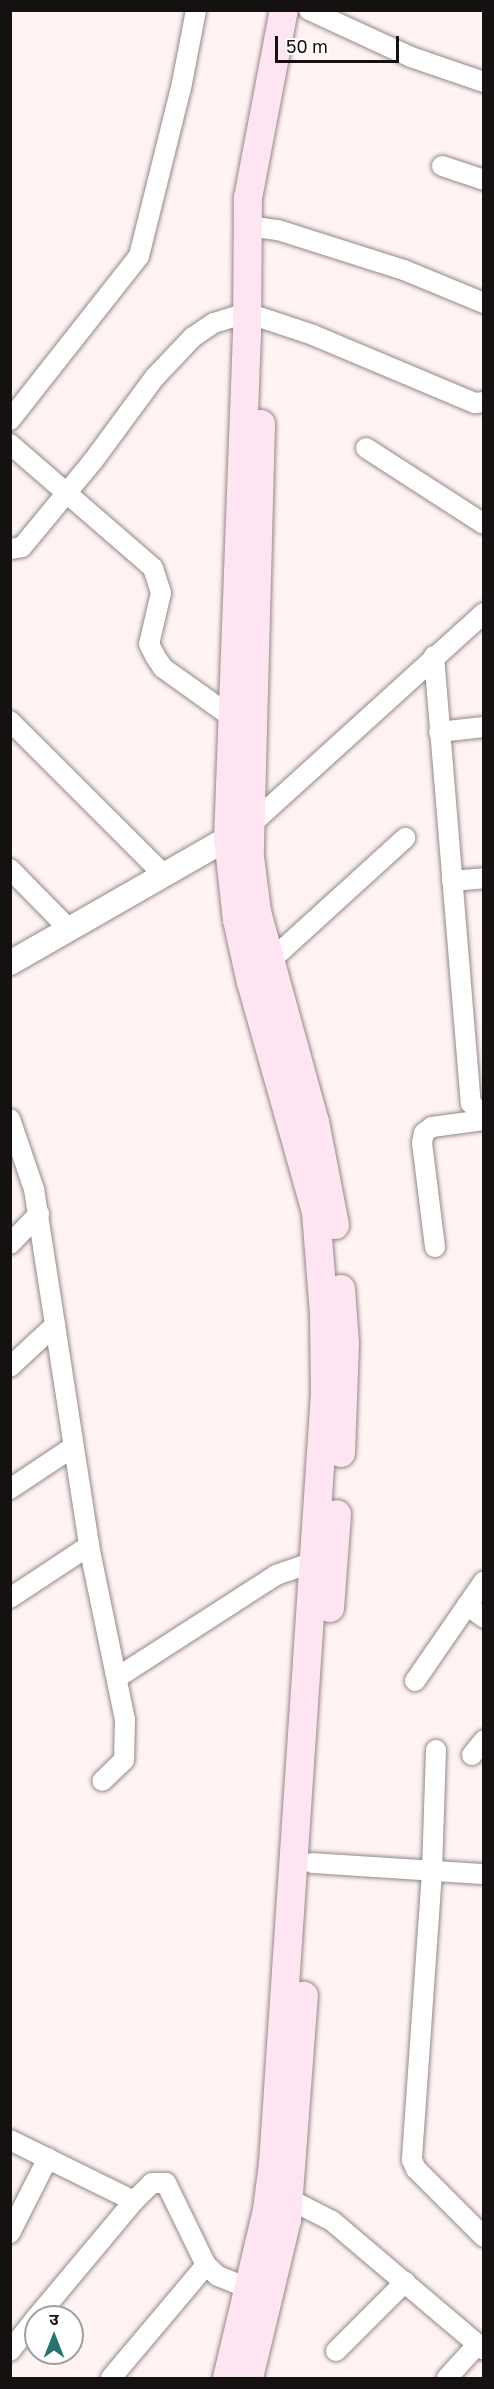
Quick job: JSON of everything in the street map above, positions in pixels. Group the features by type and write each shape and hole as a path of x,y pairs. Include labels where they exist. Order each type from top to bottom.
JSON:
{"main road":[{"path":"227,2379 267,2210 273,2164 345,1344 339,1258 329,1184 238,833 233,718 247,324 248,226 251,175 267,105 284,10"},
{"path":"267,105 283,78 300,10"},
{"path":"247,324 260,366 261,442 238,833 237,920 251,983 317,1222 325,1394 325,1558 312,1863 289,2199 249,2379"}],"street":[{"path":"10,420 139,256 174,118 196,10"},
{"path":"309,10 411,57 483,81"},
{"path":"442,166 483,180"},
{"path":"248,226 278,230 404,270 483,303"},
{"path":"10,549 22,547 155,377 193,337 214,323 247,324 314,335 483,402"},
{"path":"10,444 67,491 156,574 161,593 149,644 155,656 163,668 233,718"},
{"path":"366,448 483,524"},
{"path":"10,963 238,833 483,613"},
{"path":"434,656 471,1103 483,1119 432,1127 424,1133 422,1143 435,1247"},
{"path":"10,721 164,875"},
{"path":"439,732 483,727"},
{"path":"270,961 405,838"},
{"path":"10,869 68,928"},
{"path":"453,881 483,878"},
{"path":"10,1119 28,1166 39,1214 89,1546 118,1677 124,1720 124,1760 102,1781"},
{"path":"10,1244 39,1214"},
{"path":"10,1367 55,1325"},
{"path":"10,1489 73,1447"},
{"path":"10,1598 89,1546"},
{"path":"118,1677 276,1575 325,1558"},
{"path":"415,1681 483,1581"},
{"path":"467,1605 483,1618"},
{"path":"436,1750 432,1872 412,2160 416,2169 483,2237"},
{"path":"312,1863 483,1874"},
{"path":"10,2140 134,2201"},
{"path":"10,2233 48,2158"},
{"path":"47,2305 134,2201 152,2183 166,2182 206,2265 219,2276 250,2289"},
{"path":"289,2199 332,2221 480,2348 447,2379"},
{"path":"111,2379 206,2265"},
{"path":"336,2351 405,2282"},
{"path":"10,2351 24,2333"}]}
